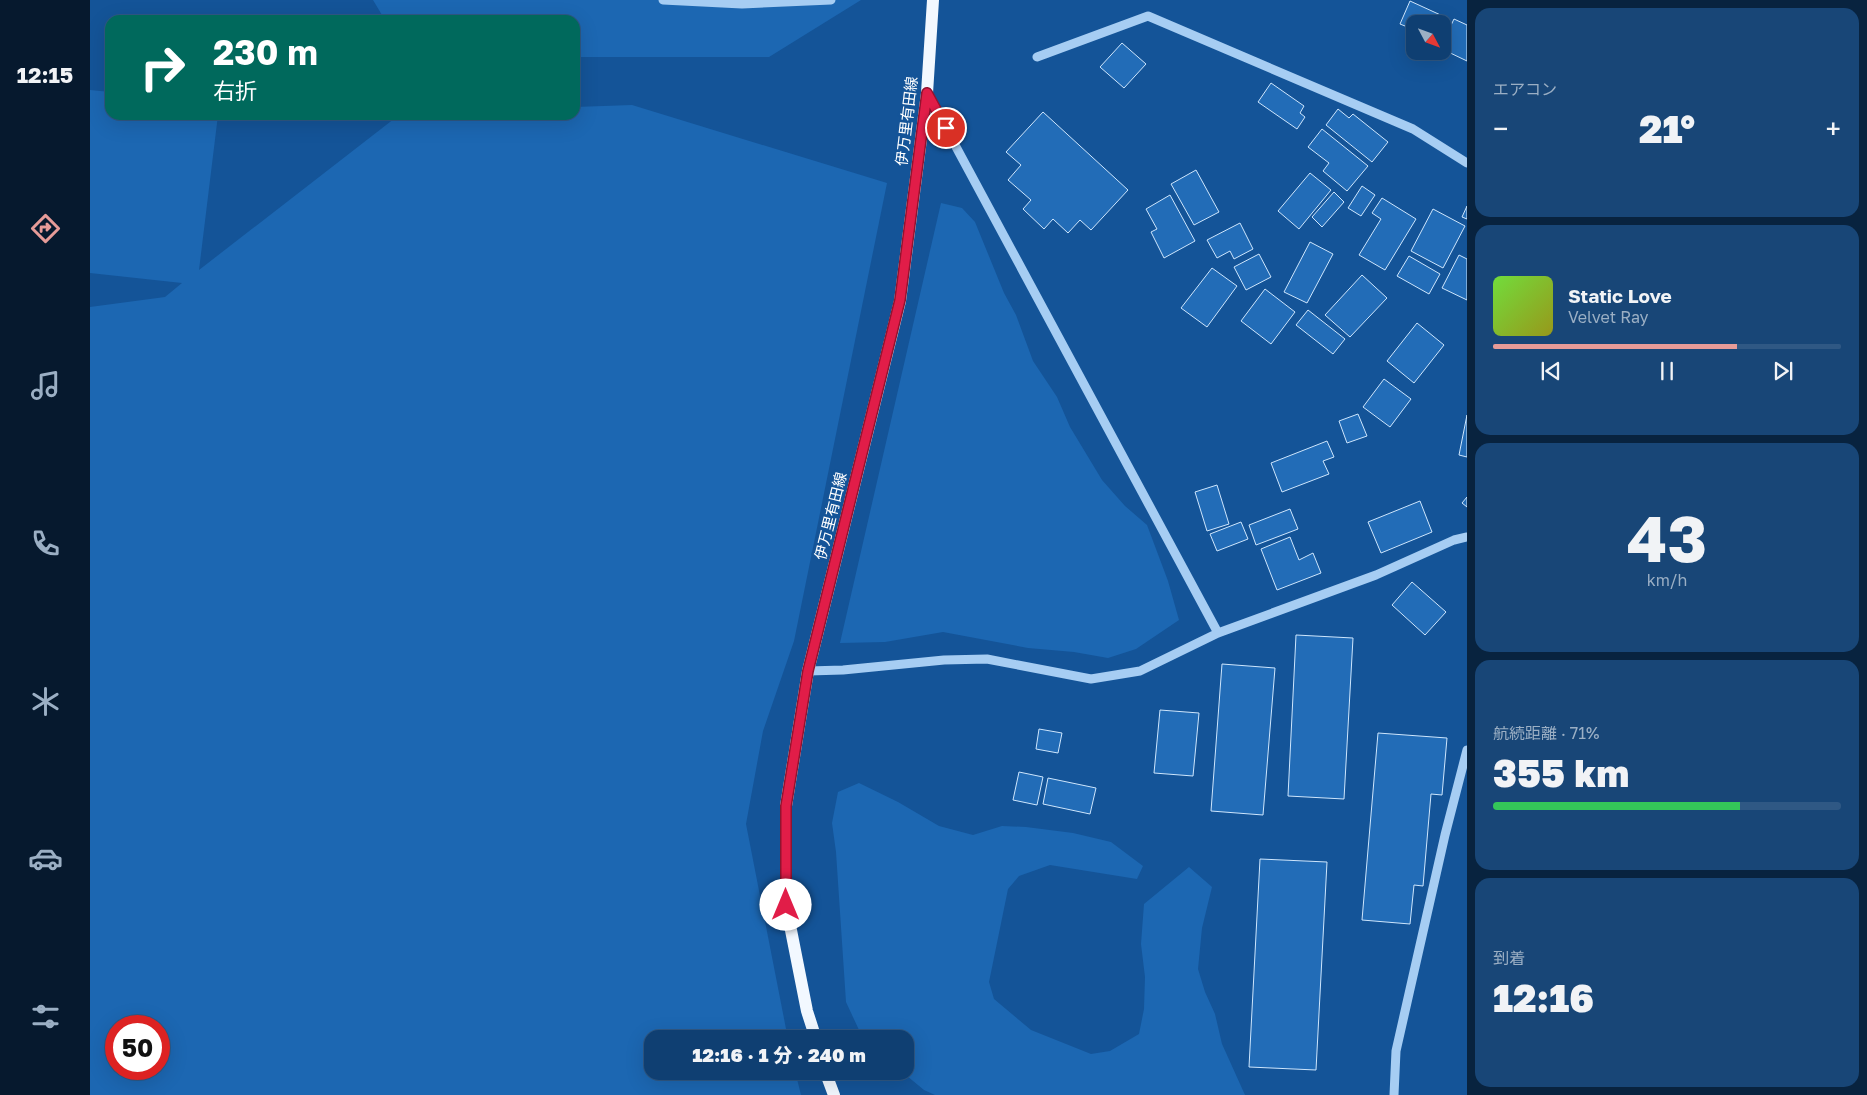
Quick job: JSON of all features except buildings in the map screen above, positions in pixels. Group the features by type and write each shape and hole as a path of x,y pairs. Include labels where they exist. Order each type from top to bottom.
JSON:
{"main road":[{"name":"伊万里有田線","path":"813,1030 807,1011 786,905 786,806 808,671 900,300 927,93 933,0"},
{"path":"828,1080 834,1095"}],"street":[{"path":"664,0 742,4 831,0"},
{"path":"1036,57 1148,16 1413,129 1467,163"},
{"path":"927,93 1218,633"},
{"path":"808,671 844,670 944,660 987,660 1091,679 1140,671 1218,633 1376,575 1454,540 1467,537"},
{"path":"1394,1095 1396,1052 1445,835 1467,750"}],"shaded area":[{"path":"373,0 861,0 769,57 580,57 580,15 382,15"},
{"path":"90,90 105,92 105,120 217,120 199,270 393,120 580,120 580,107 632,105 887,183 794,641 763,731 746,824 786,1030 644,1030 644,1080 797,1080 801,1095 90,1095 90,307 165,297 182,283 90,273"},
{"path":"941,203 962,208 975,222 1004,293 1016,315 1033,361 1057,397 1070,427 1102,480 1125,506 1147,525 1168,581 1179,620 1136,649 1108,658 1074,652 1028,648 943,632 885,642 840,643"},
{"path":"859,783 898,802 939,826 973,835 1002,826 1026,827 1073,833 1111,842 1143,866 1137,879 1050,865 1019,876 1008,889 989,982 994,999 1031,1030 1091,1054 1110,1051 1139,1034 1144,1009 1145,977 1141,944 1144,904 1189,867 1212,887 1202,928 1198,969 1205,992 1215,1014 1222,1044 1245,1095 935,1095 924,1090 912,1080 914,1080 914,1030 859,1030 846,1002 836,852 832,823 838,792"}],"route":[{"path":"786,905 786,806 808,671 900,300 927,93 946,128"}]}
